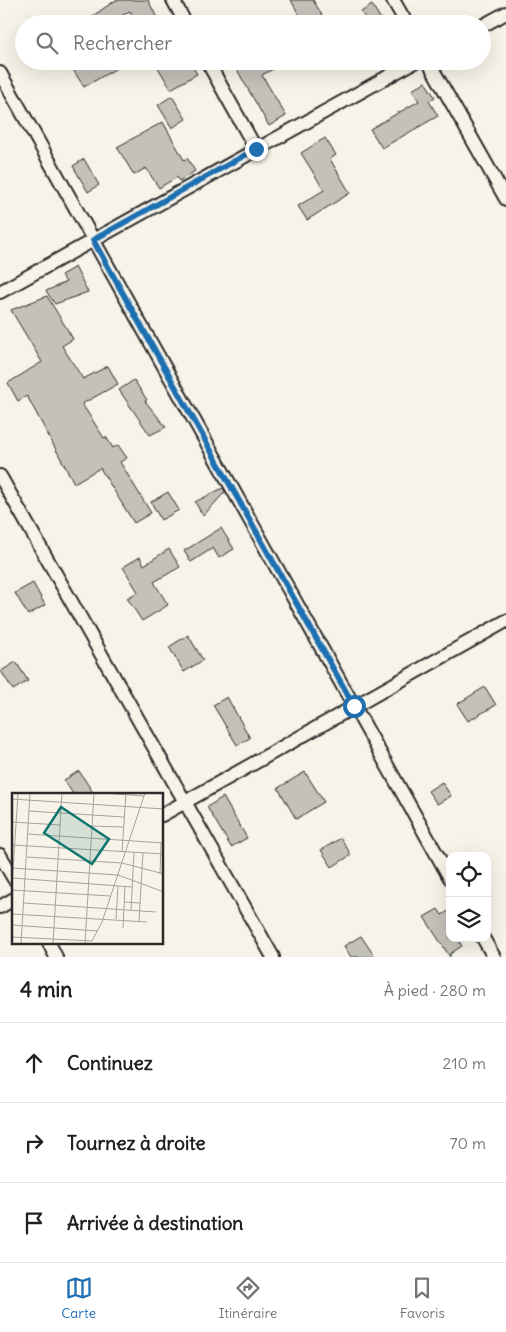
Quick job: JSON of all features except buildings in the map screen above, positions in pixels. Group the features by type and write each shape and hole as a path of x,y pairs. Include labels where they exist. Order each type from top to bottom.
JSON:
{"street":[{"path":"173,0 181,15"},
{"path":"393,0 402,15"},
{"path":"491,21 506,13"},
{"path":"212,70 256,149"},
{"path":"0,292 400,70"},
{"path":"433,70 506,200"},
{"path":"0,74 446,871"},
{"path":"0,476 273,957"},
{"path":"164,814 506,621"},
{"path":"0,855 12,876"},
{"path":"0,907 12,900"},
{"path":"486,942 494,957"},
{"path":"50,944 56,957"}],"route":[{"path":"256,149 93,240 354,706"}]}
